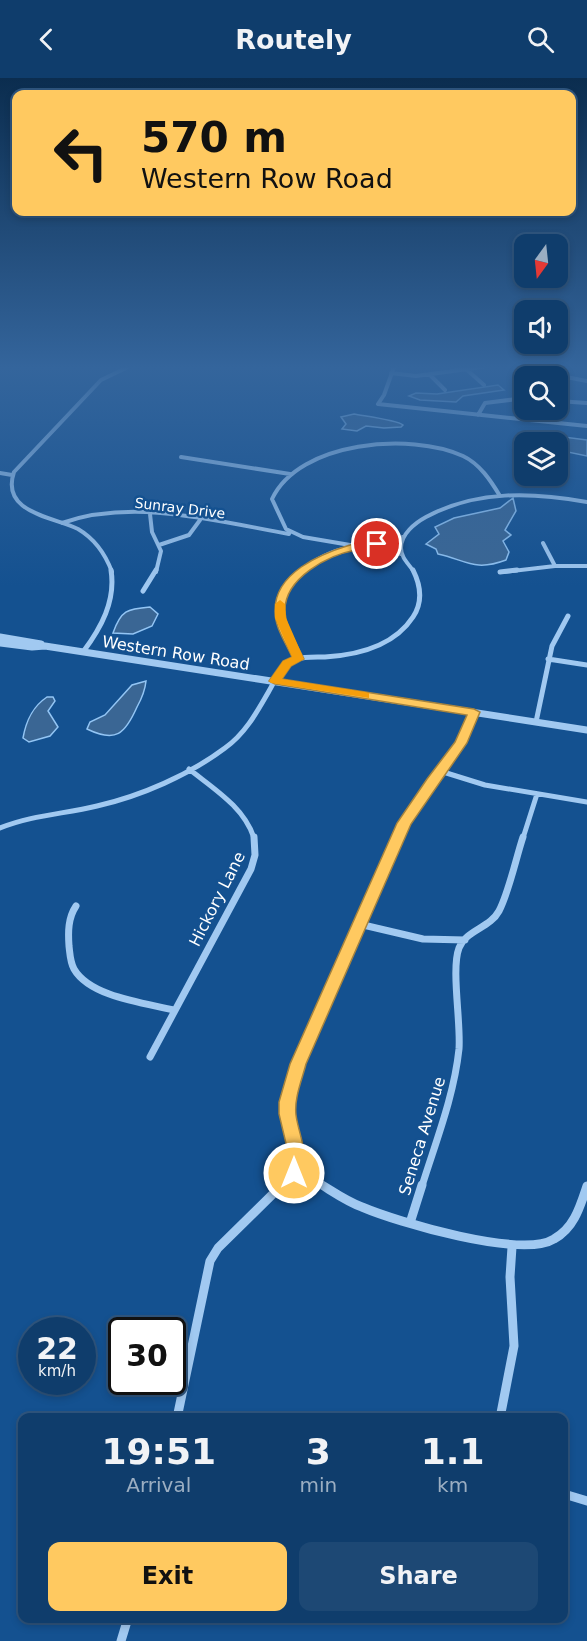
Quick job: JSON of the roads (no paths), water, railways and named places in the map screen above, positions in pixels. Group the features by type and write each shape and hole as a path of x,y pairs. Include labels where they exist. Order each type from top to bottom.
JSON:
{"street":[{"path":"45,440 12,475 7,488 14,501 30,512 79,530 96,544 114,575 109,612 82,652"},
{"path":"296,535 283,526 272,501 274,492 290,474 308,464 351,448 374,444 443,451 463,456 475,465 500,496"},
{"path":"180,458 268,468 290,474"},
{"path":"0,473 12,475"},
{"path":"373,546 403,537 418,521 442,509 500,496 548,495 587,502"},
{"name":"Sunray Drive","path":"62,524 77,516 94,513 150,514 356,546"},
{"path":"143,591 160,563 161,551 152,532 150,514"},
{"path":"159,545 186,537 198,528 200,520"},
{"path":"0,828 34,816 119,800 189,769 214,756 235,741 287,663 298,659 359,653 378,646 401,631 416,614 421,600 416,575 402,554 403,537"},
{"path":"328,540 333,554"},
{"path":"543,543 555,566"},
{"path":"298,659 281,618 280,603 283,594 297,575 333,554 356,546 373,546 402,554"},
{"path":"500,572 555,566 587,566"},
{"path":"536,722 548,659 554,641 568,616"},
{"name":"Western Row Road","path":"0,637 38,642 45,646"},
{"name":"Western Row Road","path":"0,643 32,647 45,646 587,730"},
{"path":"548,659 587,665"},
{"path":"178,1413 210,1261 218,1248 281,1188 295,1171 297,1156 288,1114 288,1097 298,1064 404,823 461,743 474,712"},
{"name":"Hickory Lane","path":"150,1057 254,862 256,847 253,831 242,814 189,769"},
{"path":"440,771 485,785 587,802"},
{"path":"359,924 423,939 465,940 495,918 500,911 537,794"},
{"path":"76,906 69,923 70,958 81,979 100,990 174,1010"},
{"name":"Seneca Avenue","path":"410,1222 451,1096 460,1022 457,959 458,950 465,940"},
{"path":"295,1171 363,1208 512,1247 541,1245 567,1232 578,1215 587,1186"},
{"path":"501,1413 514,1347 510,1277 512,1247"},
{"path":"568,1495 587,1501"},
{"path":"121,1641 126,1623"}],"water":[{"path":"568,440 587,440 587,456 568,452"},
{"path":"513,498 516,511 505,530 511,535 503,541 509,552 506,560 486,565 470,564 438,554 436,549 426,544 439,534 435,527 454,518 500,508"},
{"path":"150,607 158,614 152,626 133,634 113,633 122,615 126,612"},
{"path":"146,681 140,701 124,730 105,735 87,729 90,722 105,715 132,685"},
{"path":"47,697 53,697 55,701 48,711 58,727 50,736 29,742 23,738 28,720 37,705"}]}
